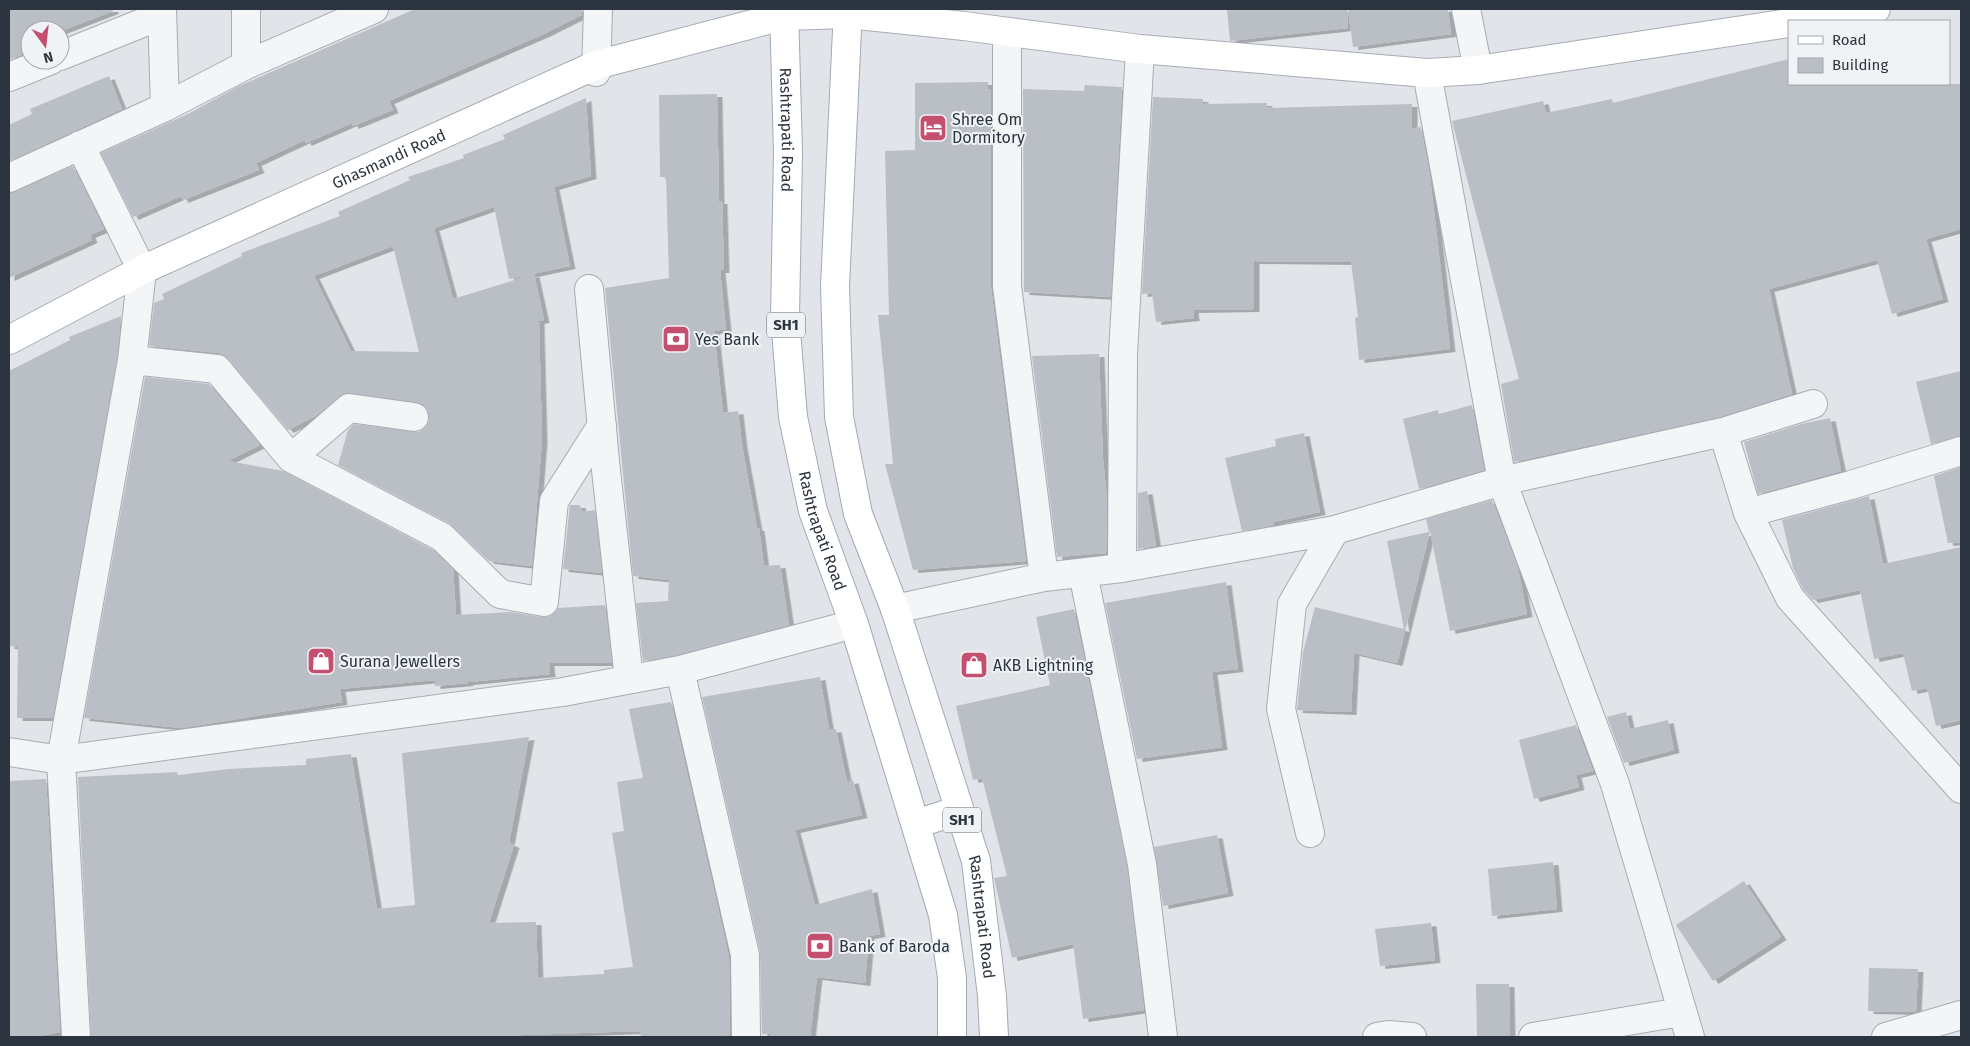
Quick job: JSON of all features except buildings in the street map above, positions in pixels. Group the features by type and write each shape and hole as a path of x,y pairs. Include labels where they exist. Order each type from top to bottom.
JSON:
{"main road":[{"path":"1808,20 1876,9"},
{"name":"Ghasmandi Road","path":"9,340 142,270 596,68 784,12 848,11 964,17 1007,32 1140,49 1427,73 1478,70 1788,23"},
{"name":"Rashtrapati Road","path":"848,11 835,286 839,416 858,514 895,609 976,861 992,996 994,1037"},
{"name":"Rashtrapati Road","path":"784,12 788,152 785,318 793,417 813,511 854,624 943,915 952,978 952,1037"},
{"path":"916,824 959,810"}],"street":[{"path":"246,9 246,65"},
{"path":"9,178 165,107 341,16 374,9"},
{"path":"596,68 598,9"},
{"path":"1466,9 1478,70"},
{"path":"70,52 162,12 165,107"},
{"path":"1007,32 1007,286 1044,577"},
{"path":"1122,568 1123,354 1140,49"},
{"path":"9,77 26,70"},
{"path":"1427,73 1502,480 1616,784 1681,1012 1690,1037"},
{"path":"76,1037 61,760 132,360 142,270 80,145"},
{"path":"590,289 602,425 629,679"},
{"path":"132,360 217,369 291,458 442,537 500,594 544,602 554,501 602,425"},
{"path":"895,609 1044,577 1122,568 1335,530 1502,480 1723,432 1813,404"},
{"path":"291,458 349,408 414,417"},
{"path":"1723,432 1748,513 1790,598 1961,789"},
{"path":"1748,513 1851,486 1961,451"},
{"path":"1310,833 1281,709 1292,604 1335,530"},
{"path":"1083,573 1142,864 1163,1037"},
{"path":"9,752 61,760 563,692 680,670 854,624"},
{"path":"680,670 745,955 746,1037"},
{"path":"1533,1037 1681,1012"},
{"path":"1886,1037 1961,1015"},
{"path":"1376,1037 1388,1035 1412,1037"}],"place":[{"name":"Shree Om Dormitory","path":"933,128"},
{"name":"Yes Bank","path":"676,339"},
{"name":"Surana Jewellers","path":"321,661"},
{"name":"AKB Lightning","path":"974,665"},
{"name":"Bank of Baroda","path":"820,946"}]}
